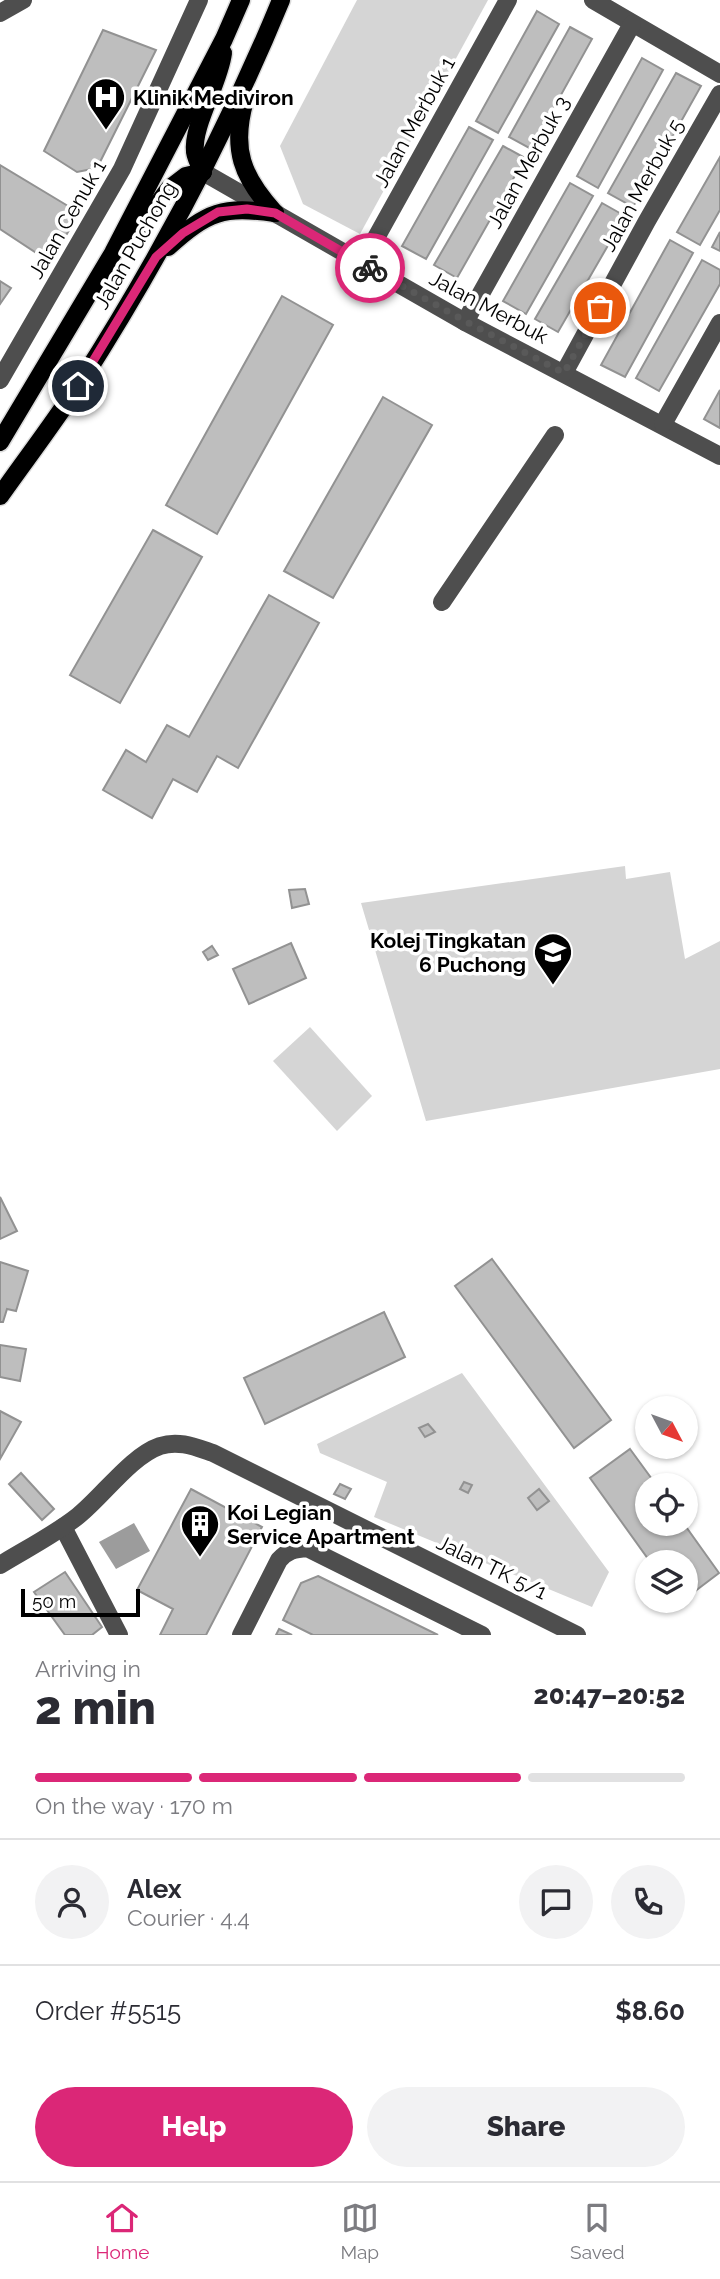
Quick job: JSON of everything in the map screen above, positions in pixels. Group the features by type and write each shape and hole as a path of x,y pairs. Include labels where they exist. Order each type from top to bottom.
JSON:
{"main road":[{"name":"Jalan Puchong","path":"0,442 113,253 224,39 241,0"},
{"name":"Jalan Puchong","path":"0,496 78,386 156,257 203,172 281,0"},
{"path":"113,253 129,241 169,189 186,176 203,172 195,155 195,138 220,71 224,39"},
{"path":"260,50 238,133 239,151 246,174 275,213"},
{"path":"156,257 183,233 218,212 247,209 275,213"}],"street":[{"path":"0,13 23,0"},
{"name":"Jalan Cenuk 1","path":"0,380 122,169 199,0"},
{"path":"593,0 720,74"},
{"name":"Jalan Merbuk 1","path":"362,263 507,2"},
{"name":"Jalan Merbuk 3","path":"465,321 632,24"},
{"name":"Jalan Merbuk 5","path":"564,373 720,94"},
{"name":"Jalan Merbuk","path":"203,172 465,321 720,456"},
{"path":"663,424 720,323"},
{"path":"442,602 555,435"},
{"name":"Jalan TK 5/1","path":"63,1527 136,1461 158,1447 174,1443 188,1445 213,1453 577,1635"},
{"path":"0,1565 63,1527 119,1635"},
{"path":"241,1635 279,1560 294,1549 307,1548 482,1635"}],"shaded area":[{"path":"357,0 488,0 360,234 303,204 280,146"},
{"name":"Kolej Tingkatan 6 Puchong","path":"625,866 626,879 670,872 685,959 720,941 720,1069 426,1121 361,903"},
{"path":"310,1027 372,1096 337,1131 273,1061"},
{"path":"462,1373 609,1572 592,1607 374,1517 387,1482 320,1453 317,1444"},
{"path":"134,1523 150,1551 116,1569 99,1542"}],"building":[{"path":"537,11 559,24 498,133 476,121"},
{"path":"570,27 592,39 531,149 509,137"},
{"path":"103,30 156,50 97,168 77,172 44,151"},
{"path":"642,58 663,70 598,188 577,176"},
{"path":"676,73 701,86 633,207 608,193"},
{"path":"469,127 493,140 426,259 402,246"},
{"path":"503,146 525,158 457,278 434,265"},
{"path":"720,157 720,210 700,245 677,232"},
{"path":"0,165 68,206 71,227 50,262 0,229"},
{"path":"570,183 593,196 526,314 503,301"},
{"path":"602,203 625,216 558,332 535,319"},
{"path":"720,232 720,251 712,247"},
{"path":"670,240 693,253 625,377 601,365"},
{"path":"702,260 720,270 720,284 659,391 636,378"},
{"path":"0,281 11,288 0,304"},
{"path":"282,296 333,325 217,534 166,505"},
{"path":"720,390 720,428 704,419"},
{"path":"383,397 432,425 333,598 284,571"},
{"path":"153,530 202,557 120,703 70,675"},
{"path":"269,595 319,623 238,768 217,756 197,792 173,779 152,818 103,790 126,750 146,762 167,725 189,737"},
{"path":"305,889 309,904 292,908 289,890"},
{"path":"291,943 306,978 249,1004 233,969"},
{"path":"212,946 218,955 208,960 203,952"},
{"path":"0,1197 17,1231 0,1239"},
{"path":"492,1259 611,1420 574,1448 455,1286"},
{"path":"0,1262 28,1271 16,1311 7,1309 3,1322 0,1322"},
{"path":"384,1312 405,1357 265,1424 244,1378"},
{"path":"0,1345 26,1349 20,1381 0,1377"},
{"path":"0,1411 21,1422 0,1459"},
{"path":"428,1424 435,1432 425,1437 419,1428"},
{"path":"630,1449 635,1460 638,1460 648,1473 635,1473 635,1536 693,1536 719,1573 698,1589 698,1550 642,1550 590,1478"},
{"path":"21,1473 54,1509 42,1520 9,1484"},
{"path":"464,1482 472,1485 468,1493 460,1489"},
{"path":"340,1484 351,1489 345,1499 334,1494"},
{"name":"Koi Legian Service Apartment","path":"191,1489 262,1527 206,1635 160,1635 173,1609 137,1590"},
{"path":"539,1489 549,1501 537,1510 528,1498"},
{"path":"65,1572 102,1627 92,1635 65,1635 34,1592"},
{"path":"318,1576 438,1635 313,1635 283,1620 301,1583"},
{"path":"279,1629 292,1635 276,1635"}],"way so far":[{"path":"370,268 564,373 600,308"}],"place":[{"name":"Klinik Mediviron","path":"106,131"},
{"name":"Kolej Tingkatan 6 Puchong","path":"553,986"},
{"name":"Koi Legian Service Apartment","path":"200,1558"}],"route":[{"path":"78,386 156,257 202,219 218,212 247,209 275,213 370,268"}]}
